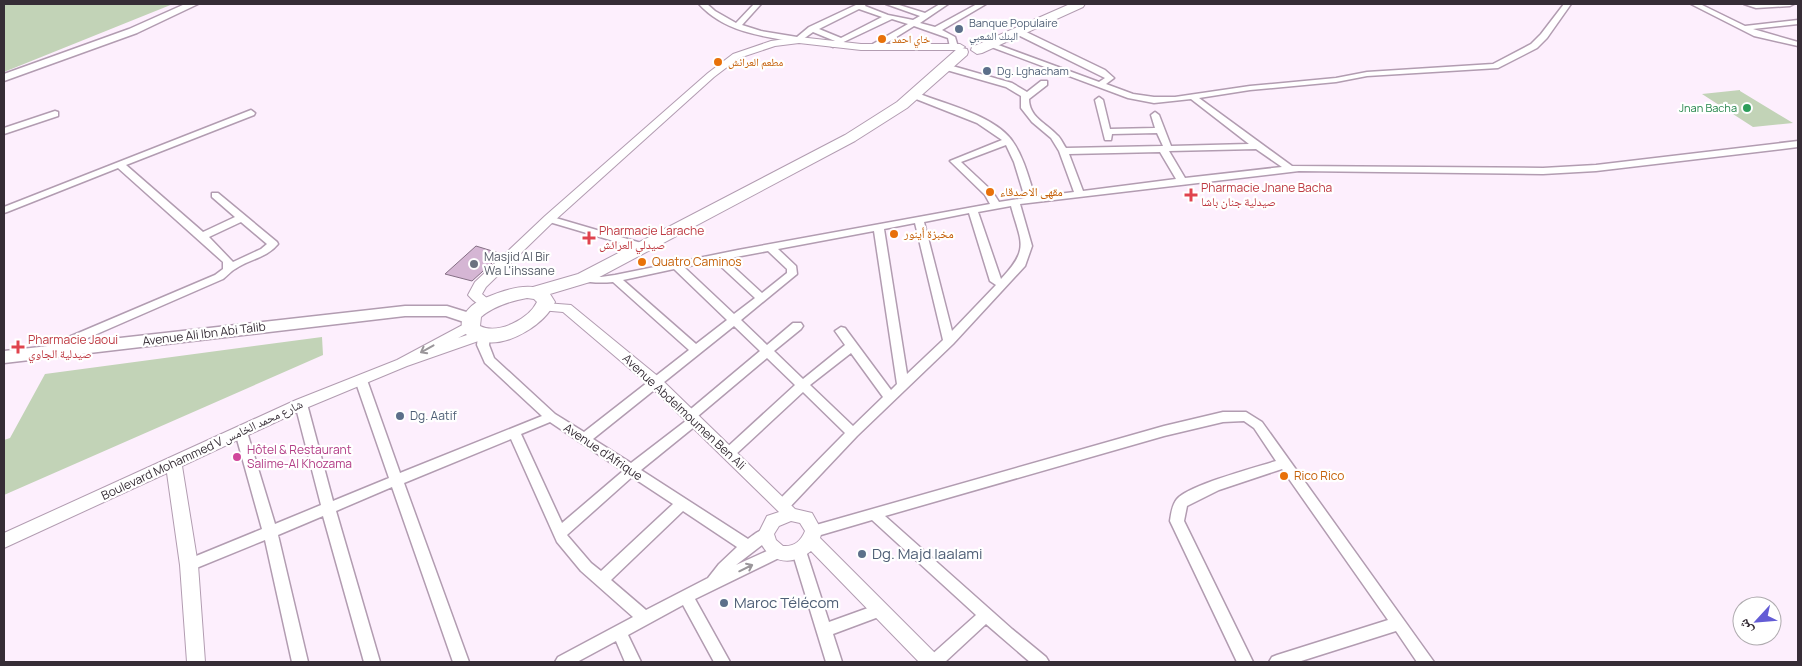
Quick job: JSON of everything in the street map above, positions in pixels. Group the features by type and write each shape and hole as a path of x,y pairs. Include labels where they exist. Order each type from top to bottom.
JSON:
{"highway":[{"path":"541,300 540,314 522,326 503,333 479,321 513,295 541,300 850,138 902,105 946,67 964,48 993,38 1067,4"},
{"path":"964,48 990,45 1079,4"}],"main road":[{"path":"4,78 132,31 193,4"},
{"name":"Avenue Ali Ibn Abi Talib","path":"4,357 405,311 447,311 479,321"}],"street":[{"path":"703,4 717,15 737,26 767,35 874,47 964,48"},
{"path":"737,26 758,4"},
{"path":"890,4 926,16"},
{"path":"874,47 945,4"},
{"path":"936,30 982,4"},
{"path":"990,45 1099,85 1142,99 1154,100 1336,80 1367,74 1495,66 1534,46 1544,36 1566,4"},
{"path":"1694,4 1764,37 1798,44"},
{"path":"1748,4 1756,6 1791,4 1798,6"},
{"path":"479,321 475,294 477,288 549,219 732,58 774,43 799,40 812,29 861,5 888,17 936,30 951,37 964,48"},
{"path":"837,43 888,17"},
{"path":"1742,28 1798,22"},
{"path":"812,29 837,43"},
{"path":"1017,31 1061,54 1102,72 1110,78 1099,85"},
{"path":"1035,62 1061,54"},
{"path":"946,67 1009,85 1026,97"},
{"path":"1044,83 1026,97 1025,108 1035,120 1055,137 1063,151 1080,194"},
{"path":"914,95 989,126 1001,133 1008,141 1031,200"},
{"path":"1192,96 1256,146 1290,169"},
{"path":"1099,100 1111,149"},
{"path":"4,131 54,114"},
{"path":"4,210 251,114"},
{"path":"1155,115 1166,149 1182,181"},
{"path":"1106,132 1160,130"},
{"path":"996,205 989,193 955,161 1008,141"},
{"path":"578,280 615,278 996,205 1182,181 1290,169 1552,170 1626,166 1798,144"},
{"path":"1063,151 1256,146"},
{"path":"119,164 202,236 228,262 228,268"},
{"path":"43,352 219,277 228,268 265,251 273,244 214,194"},
{"path":"1015,202 1027,246 1021,264 949,341 854,433 786,510 769,525 766,534 768,545 784,554 808,541 873,513 1164,431 1230,416 1246,416 1252,420 1285,463 1426,662"},
{"path":"973,210 995,281 1004,284"},
{"path":"202,236 241,218"},
{"path":"549,219 644,246"},
{"path":"919,220 949,341"},
{"path":"878,228 903,386"},
{"path":"584,439 793,272 792,268 771,248"},
{"path":"718,258 761,298"},
{"path":"677,266 854,433"},
{"path":"615,278 695,350"},
{"name":"Avenue Abdelmoumen Ben Ali","path":"541,300 566,308 655,382 786,510 806,518 808,541 932,662"},
{"name":"Boulevard Mohammed V شارع محمد الخامس","path":"4,541 301,404 402,363 479,321"},
{"name":"Avenue d'Afrique","path":"479,321 483,345 489,360 551,417 748,546"},
{"path":"560,533 797,326"},
{"path":"841,331 890,398"},
{"path":"729,453 803,385 852,346"},
{"path":"361,380 461,662"},
{"path":"301,404 328,508 372,662"},
{"path":"189,564 398,481 551,417"},
{"path":"241,432 270,532 300,662"},
{"path":"514,432 560,533 570,548 586,567 646,619"},
{"path":"1245,662 1177,521 1179,509 1182,502 1188,498 1285,463"},
{"path":"174,464 189,564 196,662"},
{"path":"601,580 682,504"},
{"path":"873,513 1041,662"},
{"path":"713,582 728,564 748,546 766,534"},
{"path":"808,541 824,631 834,662"},
{"path":"563,662 713,582 778,552"},
{"path":"686,597 722,662"},
{"path":"824,631 879,610"},
{"path":"932,662 986,615"},
{"path":"1278,662 1398,624"},
{"path":"620,633 633,662"}],"green space":[{"path":"4,4 173,4 4,72"},
{"name":"Jnan Bacha","path":"1740,90 1793,123 1753,127 1702,94"},
{"path":"322,337 323,355 4,495 4,440 10,438 45,374"}],"building":[{"name":"Masjid Al Bir Wa L'ihssane","path":"476,246 502,254 472,281 445,274"}],"place":[{"name":"Banque Populaire البنك الشعبي","path":"959,29"},
{"name":"خاي احمد","path":"882,39"},
{"name":"مطعم العرائش","path":"718,62"},
{"name":"Dg. Lghacham","path":"987,71"},
{"name":"Jnan Bacha","path":"1747,108"},
{"name":"مقهى الاصدقاء","path":"990,192"},
{"name":"Pharmacie Jnane Bacha صيدلية جنان باشا","path":"1191,195"},
{"name":"مخبزة أينور","path":"894,234"},
{"name":"Pharmacie Larache صيدلي العرائش","path":"589,238"},
{"name":"Quatro Caminos","path":"642,262"},
{"name":"Masjid Al Bir Wa L'ihssane","path":"474,264"},
{"name":"Pharmacie Jaoui صيدلية الجاوي","path":"18,347"},
{"name":"Dg. Aatif","path":"400,416"},
{"name":"Hôtel & Restaurant Salime-Al Khozama","path":"237,457"},
{"name":"Rico Rico","path":"1284,476"},
{"name":"Dg. Majd laalami","path":"862,554"},
{"name":"Maroc Télécom","path":"724,603"}]}
